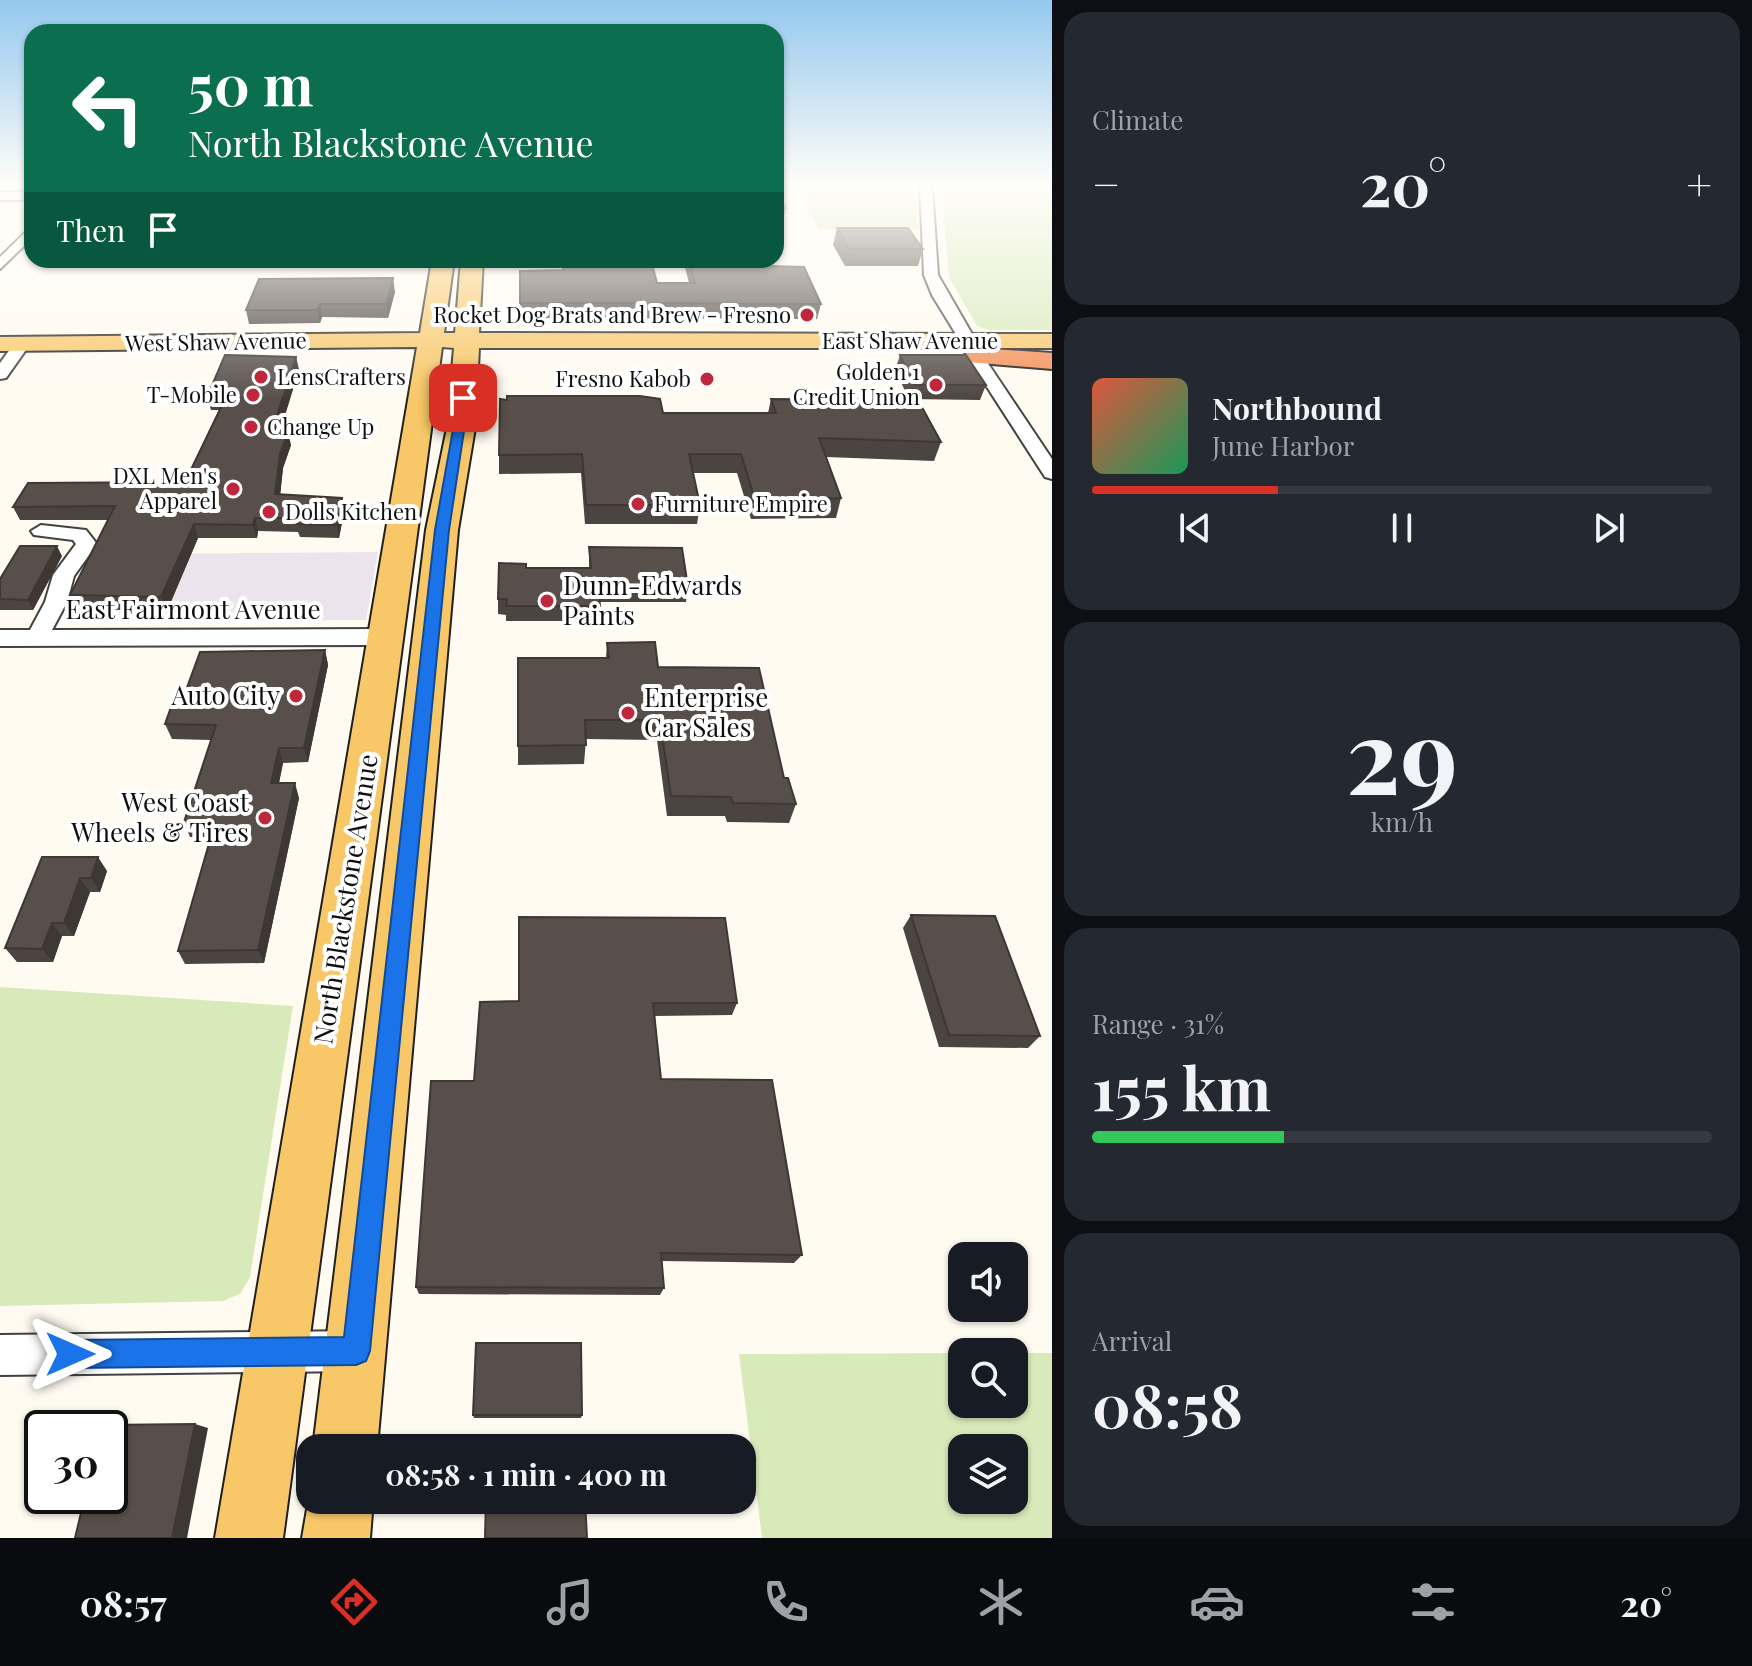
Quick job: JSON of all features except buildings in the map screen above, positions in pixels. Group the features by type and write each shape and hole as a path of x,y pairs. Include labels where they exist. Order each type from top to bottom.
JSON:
{"highway":[{"path":"974,351 1052,359"}],"main road":[{"name":"North Blackstone Avenue","path":"249,1538 442,268"},
{"name":"North Blackstone Avenue","path":"347,1434 431,636 468,349 472,268"},
{"name":"East Shaw Avenue","path":"468,349 871,357 974,351 1052,341"},
{"path":"974,351 1052,347"},
{"name":"East Shaw Avenue","path":"430,349 974,351"},
{"name":"West Shaw Avenue","path":"7,356 430,349"},
{"path":"409,491 423,511 409,621 412,629 431,636"},
{"path":"386,637 401,644 407,654 398,746 418,767"},
{"path":"336,1538 339,1514"}],"street":[{"path":"930,258 931,275 939,295 1051,470"},
{"path":"37,638 56,602 64,575 87,544 79,534 41,531"},
{"name":"East Fairmont Avenue","path":"0,638 386,637"},
{"path":"0,1355 356,1351"}],"shaded area":[{"path":"378,552 366,620 115,621 145,554"}],"green space":[{"path":"947,258 1052,258 1052,330 988,330 977,326 949,277"},
{"path":"0,987 293,1006 250,1277 240,1294 223,1301 0,1306"},
{"path":"948,1353 948,1418 1028,1418 1028,1353 1052,1353 1052,1538 762,1538 756,1490 756,1434 749,1434 739,1354"}],"place":[{"name":"Rocket Dog Brats and Brew - Fresno","path":"807,315"},
{"name":"LensCrafters","path":"261,377"},
{"name":"Fresno Kabob","path":"707,379"},
{"name":"Golden 1 Credit Union","path":"936,385"},
{"name":"T-Mobile","path":"253,395"},
{"name":"Change Up","path":"251,427"},
{"name":"DXL Men's Apparel","path":"233,489"},
{"name":"Furniture Empire","path":"638,504"},
{"name":"Dolls Kitchen","path":"269,512"},
{"name":"Dunn-Edwards Paints","path":"547,601"},
{"name":"Auto City","path":"296,696"},
{"name":"Enterprise Car Sales","path":"628,713"},
{"name":"West Coast Wheels & Tires","path":"265,818"}],"route":[{"path":"70,1354 356,1351 442,530 461,428 463,398"}]}
